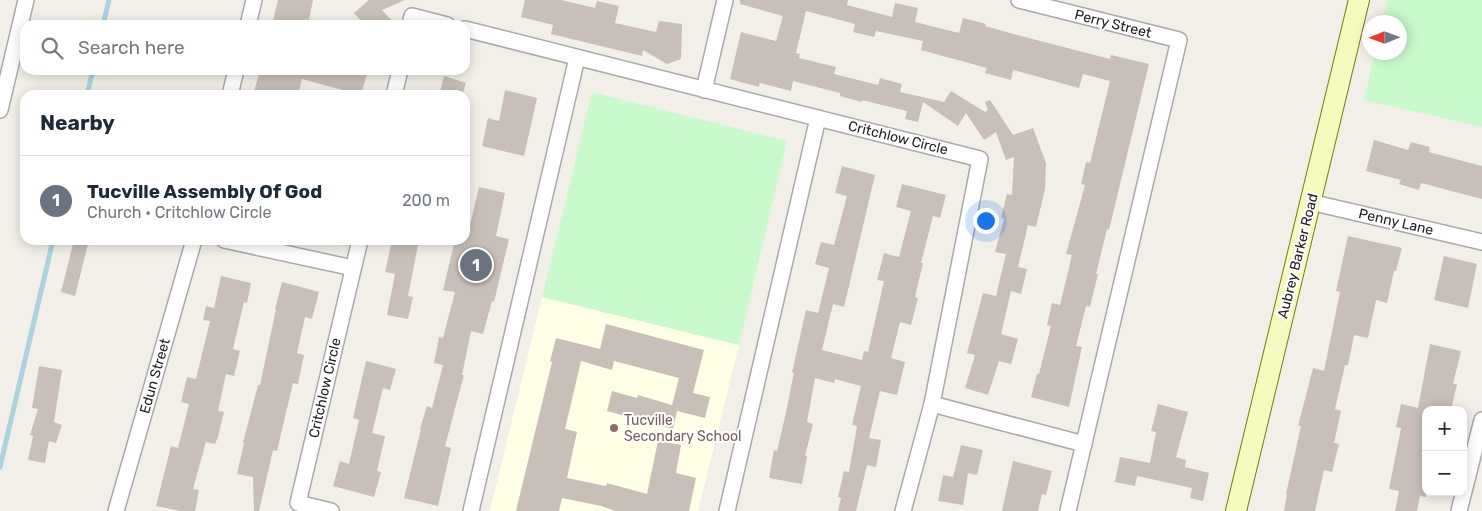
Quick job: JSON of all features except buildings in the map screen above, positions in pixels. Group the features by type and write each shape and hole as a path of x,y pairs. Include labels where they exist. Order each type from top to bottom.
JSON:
{"street":[{"path":"21,20 26,0"},
{"path":"249,20 254,0"},
{"path":"704,90 725,0"},
{"name":"Perry Street","path":"1019,0 1179,40 1084,444"},
{"name":"Aubrey Barker Road","path":"1236,511 1359,0"},
{"path":"411,20 412,16 428,20"},
{"path":"0,110 20,25"},
{"name":"Critchlow Circle","path":"470,31 980,159 932,404 903,511"},
{"path":"471,511 577,58"},
{"path":"231,90 235,75"},
{"path":"395,90 399,75"},
{"path":"727,511 818,118"},
{"name":"Penny Lane","path":"1310,202 1482,242"},
{"name":"Edun Street","path":"116,511 193,245"},
{"path":"247,245 353,268"},
{"name":"Critchlow Circle","path":"331,511 298,503 359,245"},
{"path":"932,404 1084,444 1068,511"},
{"path":"1459,511 1480,436 1482,420"}],"shaded area":[{"name":"Tucville Secondary School","path":"542,297 739,345 698,511 490,511"}],"green space":[{"path":"1387,0 1482,0 1482,127 1364,100 1373,60 1407,60 1407,15 1384,15"},
{"path":"592,92 787,141 739,345 542,297"}],"waterway":[{"path":"104,20 109,0"},
{"path":"88,90 92,75"},
{"path":"0,467 52,245"}],"place":[{"name":"Tucville Assembly Of God","path":"476,265"},
{"name":"Tucville Secondary School","path":"614,428"}]}
